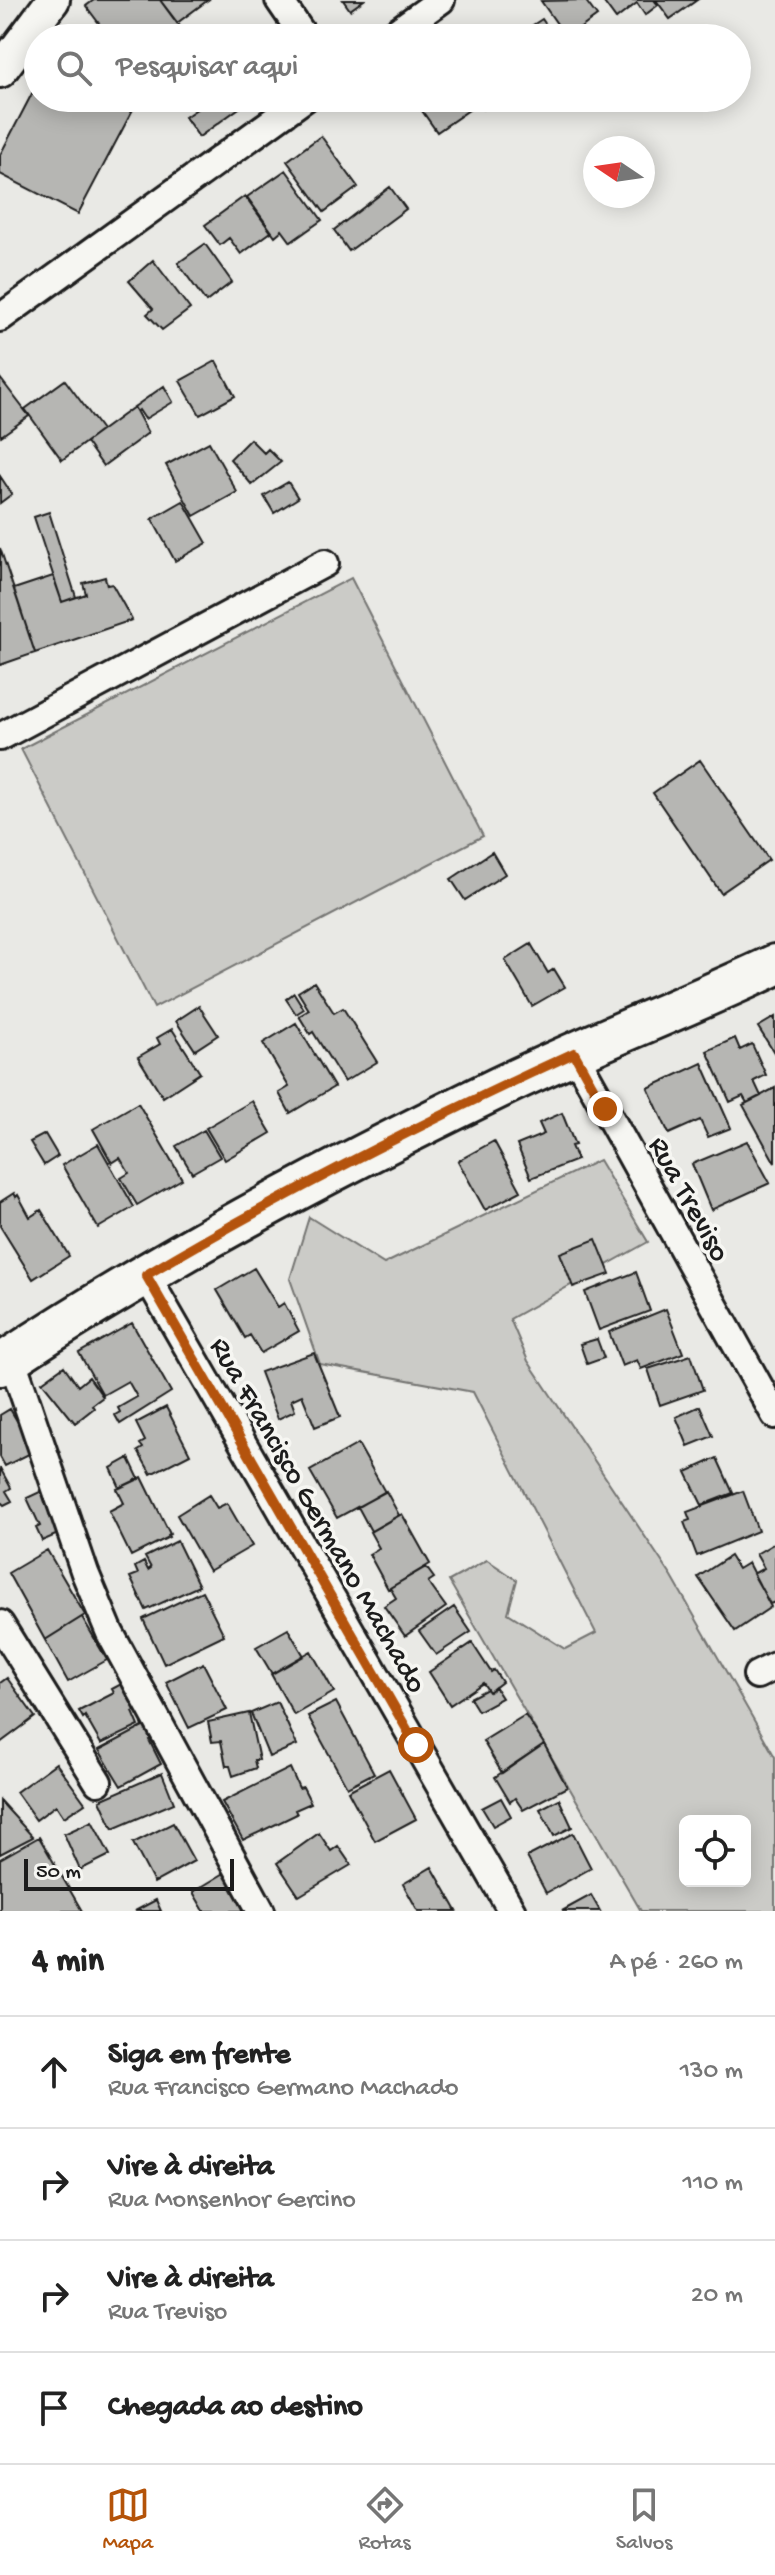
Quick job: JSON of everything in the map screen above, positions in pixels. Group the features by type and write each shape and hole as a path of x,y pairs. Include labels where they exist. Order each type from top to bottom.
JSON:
{"main road":[{"path":"6,1361 223,1230 350,1162 574,1053 775,965"}],"street":[{"path":"34,24 53,0"},
{"path":"279,0 295,24"},
{"path":"408,24 441,0"},
{"path":"2,64 24,36"},
{"path":"0,318 286,112"},
{"path":"0,737 325,563"},
{"name":"Rua Treviso","path":"574,1053 775,1415"},
{"name":"Rua Francisco Germano Machado","path":"146,1275 512,1911"},
{"path":"6,1361 110,1633 261,1911"},
{"path":"0,1624 98,1782"}],"shaded area":[{"path":"351,578 483,836 154,1008 21,749"},
{"path":"599,1160 648,1242 510,1319 528,1361 672,1577 775,1757 775,1911 641,1911 449,1581 487,1560 517,1580 508,1613 565,1649 596,1633 473,1392 320,1364 290,1279 309,1217 384,1264"}],"building":[{"path":"94,0 160,0 178,24 100,24 86,6"},
{"path":"160,0 208,0 177,23"},
{"path":"343,0 364,0 350,10"},
{"path":"585,0 597,16 586,24 557,24 541,1"},
{"path":"602,0 654,0 658,5 645,15 637,3 616,19"},
{"path":"656,0 697,0 670,19"},
{"path":"24,109 24,112 132,112 78,214 0,174 0,155"},
{"path":"192,112 234,112 199,137 185,117"},
{"path":"423,112 466,112 437,132"},
{"path":"321,136 358,187 324,212 287,161"},
{"path":"286,170 322,220 291,242 282,230 275,236 247,197"},
{"path":"390,187 406,209 349,251 334,230"},
{"path":"245,196 271,232 241,254 229,238 220,245 205,225"},
{"path":"205,244 232,282 206,302 178,263"},
{"path":"153,260 190,309 162,330 147,314 153,309 129,281"},
{"path":"216,361 235,396 200,415 180,381"},
{"path":"0,378 29,416 1,436 0,434"},
{"path":"65,380 102,430 62,460 25,409"},
{"path":"164,386 173,402 145,419 134,407"},
{"path":"134,407 148,433 103,466 86,442"},
{"path":"250,439 264,453 268,449 281,462 252,485 230,459"},
{"path":"209,442 237,492 194,516 166,465"},
{"path":"0,476 12,494 0,503"},
{"path":"288,482 298,498 274,513 264,496"},
{"path":"183,501 207,543 175,561 152,519"},
{"path":"49,512 76,597 62,602 34,517"},
{"path":"0,548 35,653 0,665"},
{"path":"53,576 62,602 86,594 83,583 105,577 107,585 112,584 132,620 35,653 14,589"},
{"path":"700,760 769,860 721,893 653,793"},
{"path":"492,852 505,874 465,900 451,879"},
{"path":"531,944 548,973 554,969 565,987 532,1006 505,960"},
{"path":"314,982 334,1013 343,1008 377,1062 344,1082 313,1032 310,1034 299,1016 309,1010 298,992"},
{"path":"294,993 304,1009 296,1014 286,999"},
{"path":"199,1006 218,1035 195,1050 176,1021"},
{"path":"775,1017 775,1054 758,1027"},
{"path":"296,1023 334,1087 290,1113 279,1093 289,1087 263,1043"},
{"path":"172,1029 200,1073 163,1097 138,1057 160,1044 157,1038"},
{"path":"735,1038 740,1050 752,1044 766,1075 754,1081 761,1096 747,1103 743,1096 730,1102 707,1051"},
{"path":"702,1063 731,1128 708,1137 700,1120 669,1134 648,1088"},
{"path":"775,1088 775,1163 743,1105"},
{"path":"252,1101 271,1133 225,1160 206,1128"},
{"path":"138,1103 182,1179 137,1205 121,1178 129,1173 120,1158 112,1163 93,1129"},
{"path":"562,1113 575,1145 571,1146 577,1160 531,1178 517,1145 544,1134 539,1123"},
{"path":"204,1130 220,1157 192,1173 176,1146"},
{"path":"45,1134 58,1156 44,1165 30,1142"},
{"path":"494,1141 521,1191 485,1210 458,1161"},
{"path":"747,1141 770,1183 711,1210 692,1164"},
{"path":"98,1144 134,1207 98,1228 62,1165"},
{"path":"14,1193 30,1217 41,1210 69,1256 33,1279 0,1226 0,1202"},
{"path":"596,1239 610,1274 573,1287 560,1253"},
{"path":"254,1268 278,1307 284,1303 299,1331 261,1353 250,1335 245,1338 217,1290"},
{"path":"636,1272 650,1311 599,1330 585,1292"},
{"path":"666,1309 683,1353 641,1369 637,1360 622,1366 609,1332"},
{"path":"132,1323 171,1392 120,1424 115,1415 120,1412 118,1408 137,1397 128,1381 103,1395 79,1353"},
{"path":"597,1339 604,1358 587,1364 580,1344"},
{"path":"314,1353 340,1417 315,1427 302,1395 291,1400 295,1411 278,1419 260,1372"},
{"path":"691,1355 703,1390 660,1405 648,1369"},
{"path":"64,1366 78,1386 89,1377 103,1397 75,1423 42,1382"},
{"path":"700,1406 713,1436 688,1446 676,1417"},
{"path":"166,1407 190,1454 151,1474 138,1451 145,1441 136,1423"},
{"path":"10,1409 33,1452 5,1466 0,1457 0,1415"},
{"path":"358,1444 385,1492 337,1518 310,1471"},
{"path":"129,1458 139,1479 120,1488 111,1468"},
{"path":"717,1458 733,1493 702,1505 686,1472"},
{"path":"0,1468 11,1488 6,1491 12,1501 4,1505 0,1504"},
{"path":"142,1477 170,1534 131,1556 109,1511 124,1503 117,1489"},
{"path":"44,1490 65,1531 42,1541 36,1528 40,1526 27,1498"},
{"path":"386,1491 399,1515 371,1531 358,1507"},
{"path":"743,1491 758,1531 697,1556 684,1522 690,1520 687,1512"},
{"path":"209,1495 217,1508 227,1503 252,1546 209,1571 177,1515"},
{"path":"402,1514 430,1564 388,1589 369,1554 379,1548 370,1532"},
{"path":"177,1541 199,1586 146,1610 130,1577 138,1574 135,1567 144,1562 148,1570 151,1568 145,1557"},
{"path":"775,1543 775,1602 770,1604 753,1574 764,1568 756,1554"},
{"path":"47,1550 85,1615 45,1640 8,1573"},
{"path":"730,1556 738,1569 748,1563 771,1607 735,1631 698,1577"},
{"path":"426,1567 434,1578 428,1582 446,1607 405,1636 384,1606 396,1598 390,1588"},
{"path":"202,1591 224,1635 164,1664 143,1619"},
{"path":"454,1607 471,1632 436,1655 419,1631"},
{"path":"82,1617 107,1660 68,1682 45,1640"},
{"path":"288,1629 304,1656 272,1674 256,1647"},
{"path":"472,1643 491,1672 494,1670 502,1682 489,1692 483,1683 450,1705 429,1672"},
{"path":"311,1651 334,1692 294,1715 271,1674"},
{"path":"203,1663 227,1710 189,1728 166,1682"},
{"path":"7,1678 35,1717 0,1743 0,1683"},
{"path":"123,1683 138,1709 133,1712 139,1726 101,1744 79,1711 114,1693 112,1689"},
{"path":"495,1687 502,1698 478,1711 470,1698"},
{"path":"277,1702 297,1745 269,1757 251,1713"},
{"path":"336,1702 374,1773 347,1787 308,1716"},
{"path":"249,1713 259,1760 254,1760 256,1768 233,1776 230,1766 226,1766 221,1741 212,1742 208,1722"},
{"path":"525,1715 544,1744 502,1773 483,1741"},
{"path":"145,1723 153,1738 149,1740 161,1764 121,1786 99,1750 143,1727"},
{"path":"544,1744 567,1787 523,1810 515,1798 510,1802 495,1777"},
{"path":"56,1763 85,1803 64,1817 56,1805 36,1820 16,1792"},
{"path":"290,1768 299,1788 303,1787 311,1803 295,1810 297,1814 243,1840 222,1802"},
{"path":"389,1769 416,1819 375,1841 348,1791"},
{"path":"162,1773 174,1803 113,1829 100,1800"},
{"path":"501,1798 511,1816 493,1826 482,1808"},
{"path":"559,1799 572,1827 554,1836 540,1809"},
{"path":"0,1801 33,1837 0,1854"},
{"path":"92,1821 110,1855 80,1870 64,1834"},
{"path":"173,1823 194,1861 154,1883 133,1843"},
{"path":"319,1833 331,1851 338,1846 351,1865 299,1896 277,1863"},
{"path":"573,1833 591,1868 546,1893 527,1857"},
{"path":"39,1837 82,1911 0,1911 0,1859"},
{"path":"432,1867 457,1911 418,1911 403,1884"},
{"path":"226,1872 250,1911 204,1911 193,1892"},
{"path":"591,1895 600,1911 562,1911"},
{"path":"156,1900 161,1911 135,1911"}],"route":[{"path":"416,1745 146,1275 350,1162 574,1053 605,1109"}]}
